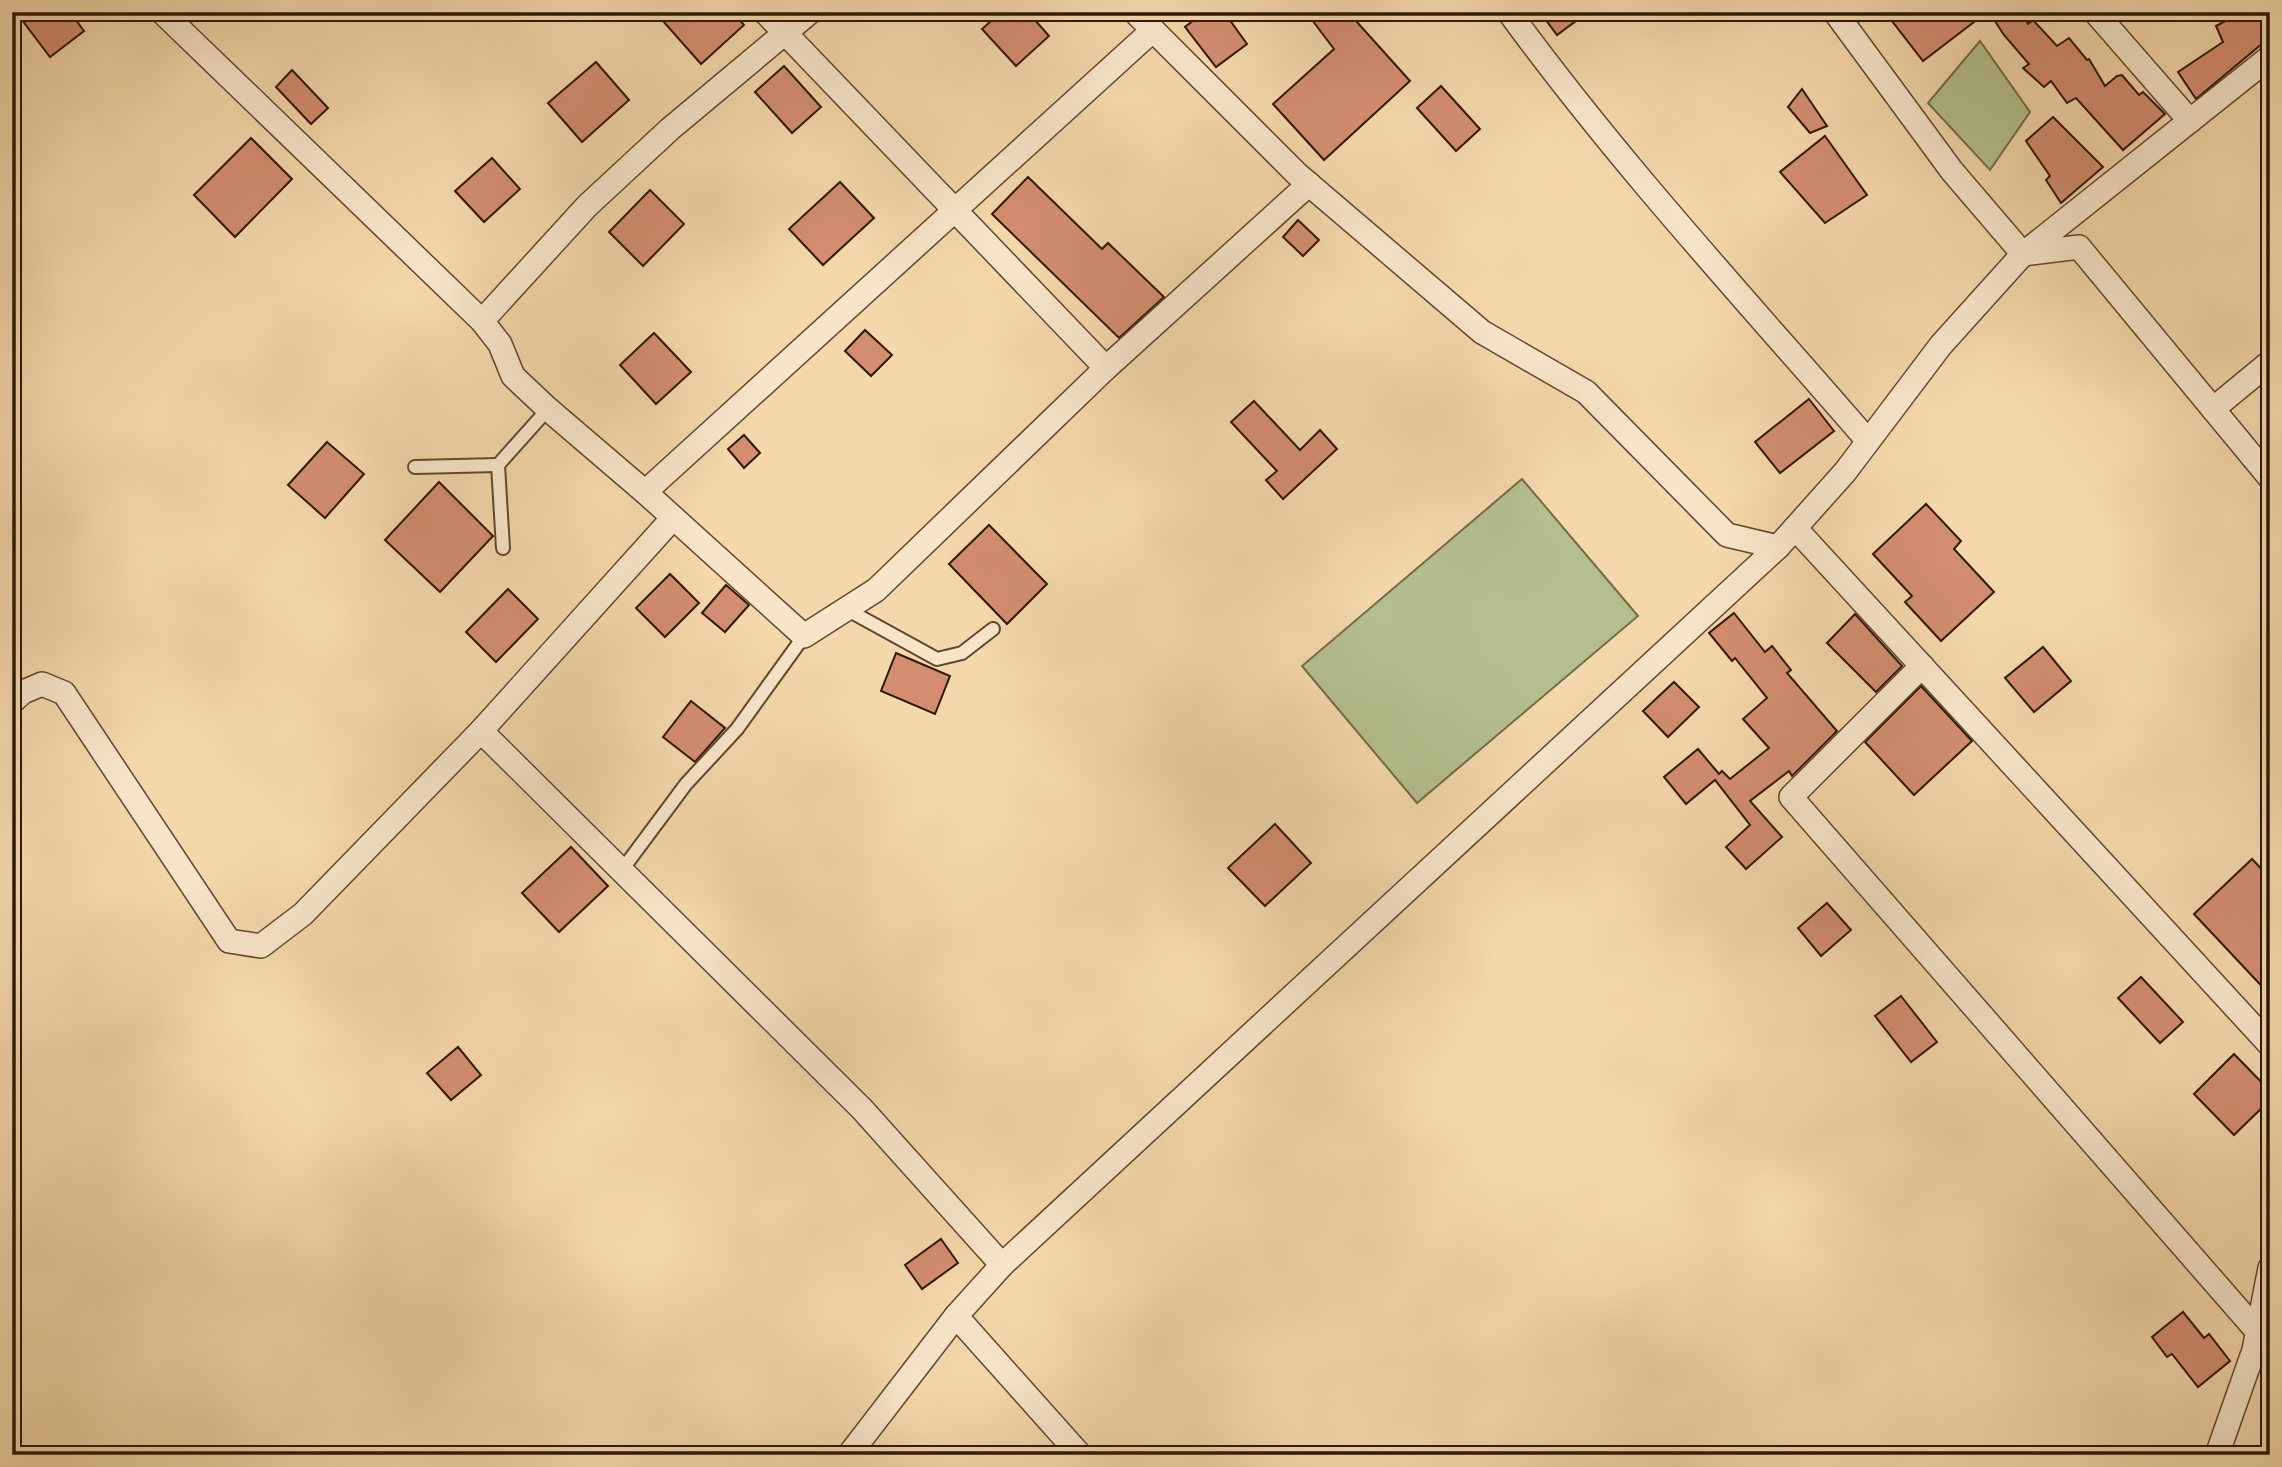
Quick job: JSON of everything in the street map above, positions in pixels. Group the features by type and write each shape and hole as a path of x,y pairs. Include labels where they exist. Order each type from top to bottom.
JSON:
{"street":[{"path":"162,12 482,321 500,344 513,376 804,636 876,590 1106,368 1308,184"},
{"path":"765,12 1106,368"},
{"path":"482,321 587,206 670,129 810,12"},
{"path":"1509,12 1558,79 1630,167 1868,441"},
{"path":"1835,12 1952,171 2023,254"},
{"path":"2095,12 2190,121"},
{"path":"645,492 954,211 1143,18 1308,184 1482,332 1586,392 1727,535 1778,547"},
{"path":"849,1455 956,1316 1002,1265 1778,547 1845,472 1941,345 2023,254 2270,57"},
{"path":"2023,254 2079,247 2270,478"},
{"path":"2213,410 2270,362"},
{"path":"12,702 23,692 42,684 64,693 229,941 261,946 303,914 481,731 673,518"},
{"path":"1795,528 2270,1045"},
{"path":"1922,666 1791,797 2257,1331"},
{"path":"481,731 862,1109 1002,1265"},
{"path":"2217,1455 2254,1350 2270,1268"},
{"path":"956,1316 1080,1455"}],"lane":[{"path":"503,548 498,465 548,409"},
{"path":"415,467 498,465"},
{"path":"846,610 937,659 962,653 993,629"},
{"path":"622,870 686,784 737,729 804,636"}],"green space":[{"path":"1980,41 2030,112 1990,170 1928,103"},
{"path":"1522,479 1638,616 1417,803 1302,666"}],"building":[{"path":"16,12 70,12 84,31 50,57"},
{"path":"655,12 733,12 744,25 701,64"},
{"path":"1001,12 1028,12 1049,36 1016,66 982,29"},
{"path":"1204,12 1224,12 1247,44 1216,67 1185,27"},
{"path":"1306,12 1348,12 1410,81 1324,160 1273,104 1334,49"},
{"path":"1540,12 1588,12 1557,35"},
{"path":"1885,12 1987,12 1923,61"},
{"path":"1989,12 2022,12 2028,24 2033,20 2057,46 2069,38 2087,60 2089,59 2105,86 2122,75 2139,95 2143,92 2165,114 2123,150 2076,98 2067,103 2051,81 2044,87 2023,68 2029,64 2004,35"},
{"path":"2242,12 2270,12 2270,37 2196,99 2178,72 2223,42 2216,26"},
{"path":"596,62 629,100 582,142 548,103"},
{"path":"784,66 821,107 792,133 755,92"},
{"path":"292,70 328,108 311,124 276,87"},
{"path":"1441,86 1480,129 1456,151 1417,108"},
{"path":"1802,89 1827,126 1810,133 1788,107"},
{"path":"2053,117 2103,167 2061,203 2046,180 2050,176 2026,141"},
{"path":"1825,136 1867,195 1825,223 1780,172"},
{"path":"251,138 292,179 235,237 194,195"},
{"path":"492,158 520,189 484,222 455,191"},
{"path":"1028,177 1102,249 1108,243 1164,297 1119,338 992,214"},
{"path":"840,182 874,218 823,265 789,229"},
{"path":"650,190 684,224 643,266 609,232"},
{"path":"1298,220 1319,240 1303,256 1283,237"},
{"path":"865,330 892,355 871,376 845,351"},
{"path":"654,333 691,372 656,404 620,365"},
{"path":"1809,399 1834,431 1780,473 1755,442"},
{"path":"1254,401 1300,450 1320,430 1337,449 1283,499 1266,480 1277,471 1231,422"},
{"path":"744,435 760,453 744,468 728,449"},
{"path":"327,442 364,474 325,518 288,485"},
{"path":"439,482 493,536 440,592 385,540"},
{"path":"1926,504 1961,541 1954,549 1994,592 1941,641 1905,602 1912,596 1873,554"},
{"path":"989,525 1047,584 1007,624 949,564"},
{"path":"670,574 699,603 665,637 636,608"},
{"path":"726,585 749,605 725,632 702,613"},
{"path":"508,589 538,619 496,662 466,632"},
{"path":"1734,613 1765,652 1772,646 1791,670 1787,673 1837,731 1792,776 1789,771 1750,801 1782,837 1746,869 1726,847 1750,825 1715,780 1686,804 1664,777 1698,749 1719,774 1722,771 1730,779 1769,748 1743,719 1767,698 1735,658 1732,661 1709,633"},
{"path":"1855,614 1902,666 1876,692 1827,643"},
{"path":"2043,647 2071,681 2034,712 2005,678"},
{"path":"896,653 950,676 935,714 881,691"},
{"path":"1674,682 1699,707 1668,737 1643,711"},
{"path":"1921,686 1972,741 1914,795 1865,742"},
{"path":"691,701 725,728 695,762 663,737"},
{"path":"1275,824 1311,863 1265,906 1228,868"},
{"path":"571,847 608,886 559,932 522,893"},
{"path":"2252,859 2270,878 2270,995 2194,914"},
{"path":"1827,903 1851,930 1821,956 1798,928"},
{"path":"2141,977 2183,1022 2160,1043 2118,998"},
{"path":"1901,996 1937,1042 1911,1062 1875,1016"},
{"path":"458,1047 481,1075 451,1100 427,1073"},
{"path":"2234,1054 2270,1091 2270,1100 2234,1135 2194,1094"},
{"path":"941,1239 958,1263 922,1289 905,1265"},
{"path":"2183,1312 2204,1338 2209,1334 2230,1361 2198,1387 2172,1354 2167,1357 2152,1337"}]}
